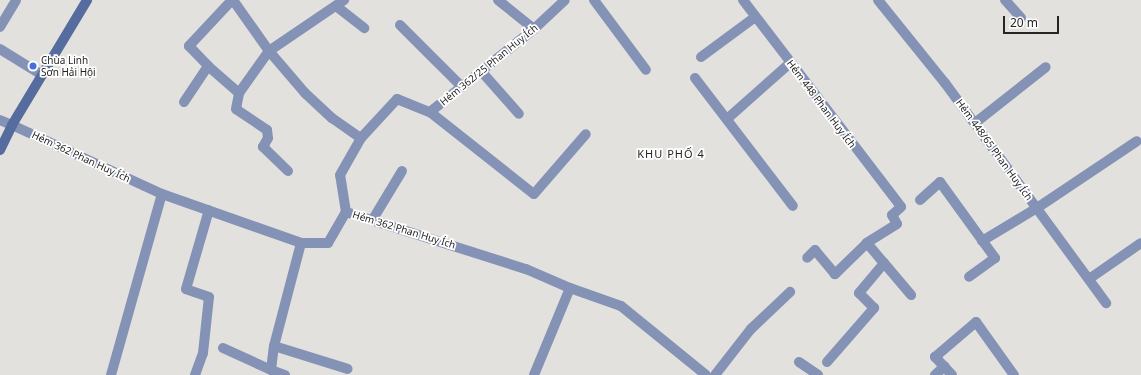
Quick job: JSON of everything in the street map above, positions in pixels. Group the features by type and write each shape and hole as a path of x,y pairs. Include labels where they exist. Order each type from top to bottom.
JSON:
{"main road":[{"path":"0,150 12,125 87,0"}],"street":[{"path":"0,27 16,0"},
{"path":"239,93 208,66 189,46 232,0 269,51 305,93 332,118 361,138"},
{"path":"288,170 263,147 268,138 267,130 236,109 239,93 269,51 344,0"},
{"path":"498,0 534,29"},
{"name":"Hẻm 362/25 Phan Huy Ích","path":"346,212 340,175 361,138 397,99 430,112 534,29 565,0"},
{"path":"594,0 646,70"},
{"name":"Hẻm 448 Phan Huy Ích","path":"743,0 901,207 892,214 897,224 867,243"},
{"name":"Hẻm 448/65 Phan Huy Ích","path":"878,0 975,124 1106,303"},
{"path":"1005,0 1021,18"},
{"path":"336,6 364,28"},
{"path":"701,57 756,17"},
{"path":"400,25 461,86"},
{"path":"0,49 42,75"},
{"path":"727,118 790,63"},
{"path":"184,102 208,66"},
{"path":"975,124 1046,67"},
{"path":"482,71 518,114"},
{"path":"694,78 727,118 793,206"},
{"path":"430,112 534,194 586,134"},
{"name":"Hẻm 362 Phan Huy Ích","path":"0,120 162,194 300,243 328,243 346,212 373,219 526,269 570,288 621,306 706,375"},
{"path":"982,242 1037,208 1137,141"},
{"path":"373,219 402,172"},
{"path":"920,200 940,182 995,258 969,277"},
{"path":"111,375 162,194"},
{"path":"195,375 203,353 209,297 186,289 209,210"},
{"path":"271,370 274,346 300,243"},
{"path":"807,258 816,250 835,274 867,243 911,295"},
{"path":"1089,279 1141,243"},
{"path":"827,362 874,308 859,294 884,264"},
{"path":"534,375 570,288"},
{"path":"715,375 752,329 790,292"},
{"path":"952,375 936,357 976,322 1014,375"},
{"path":"274,346 348,369"},
{"path":"223,348 285,375"},
{"path":"799,362 818,375"},
{"path":"935,375 945,366"}],"place":[{"name":"Chùa Linh Sơn Hải Hội","path":"33,66"}],"district":[{"name":"KHU PHỐ 4","path":"671,154"}]}
